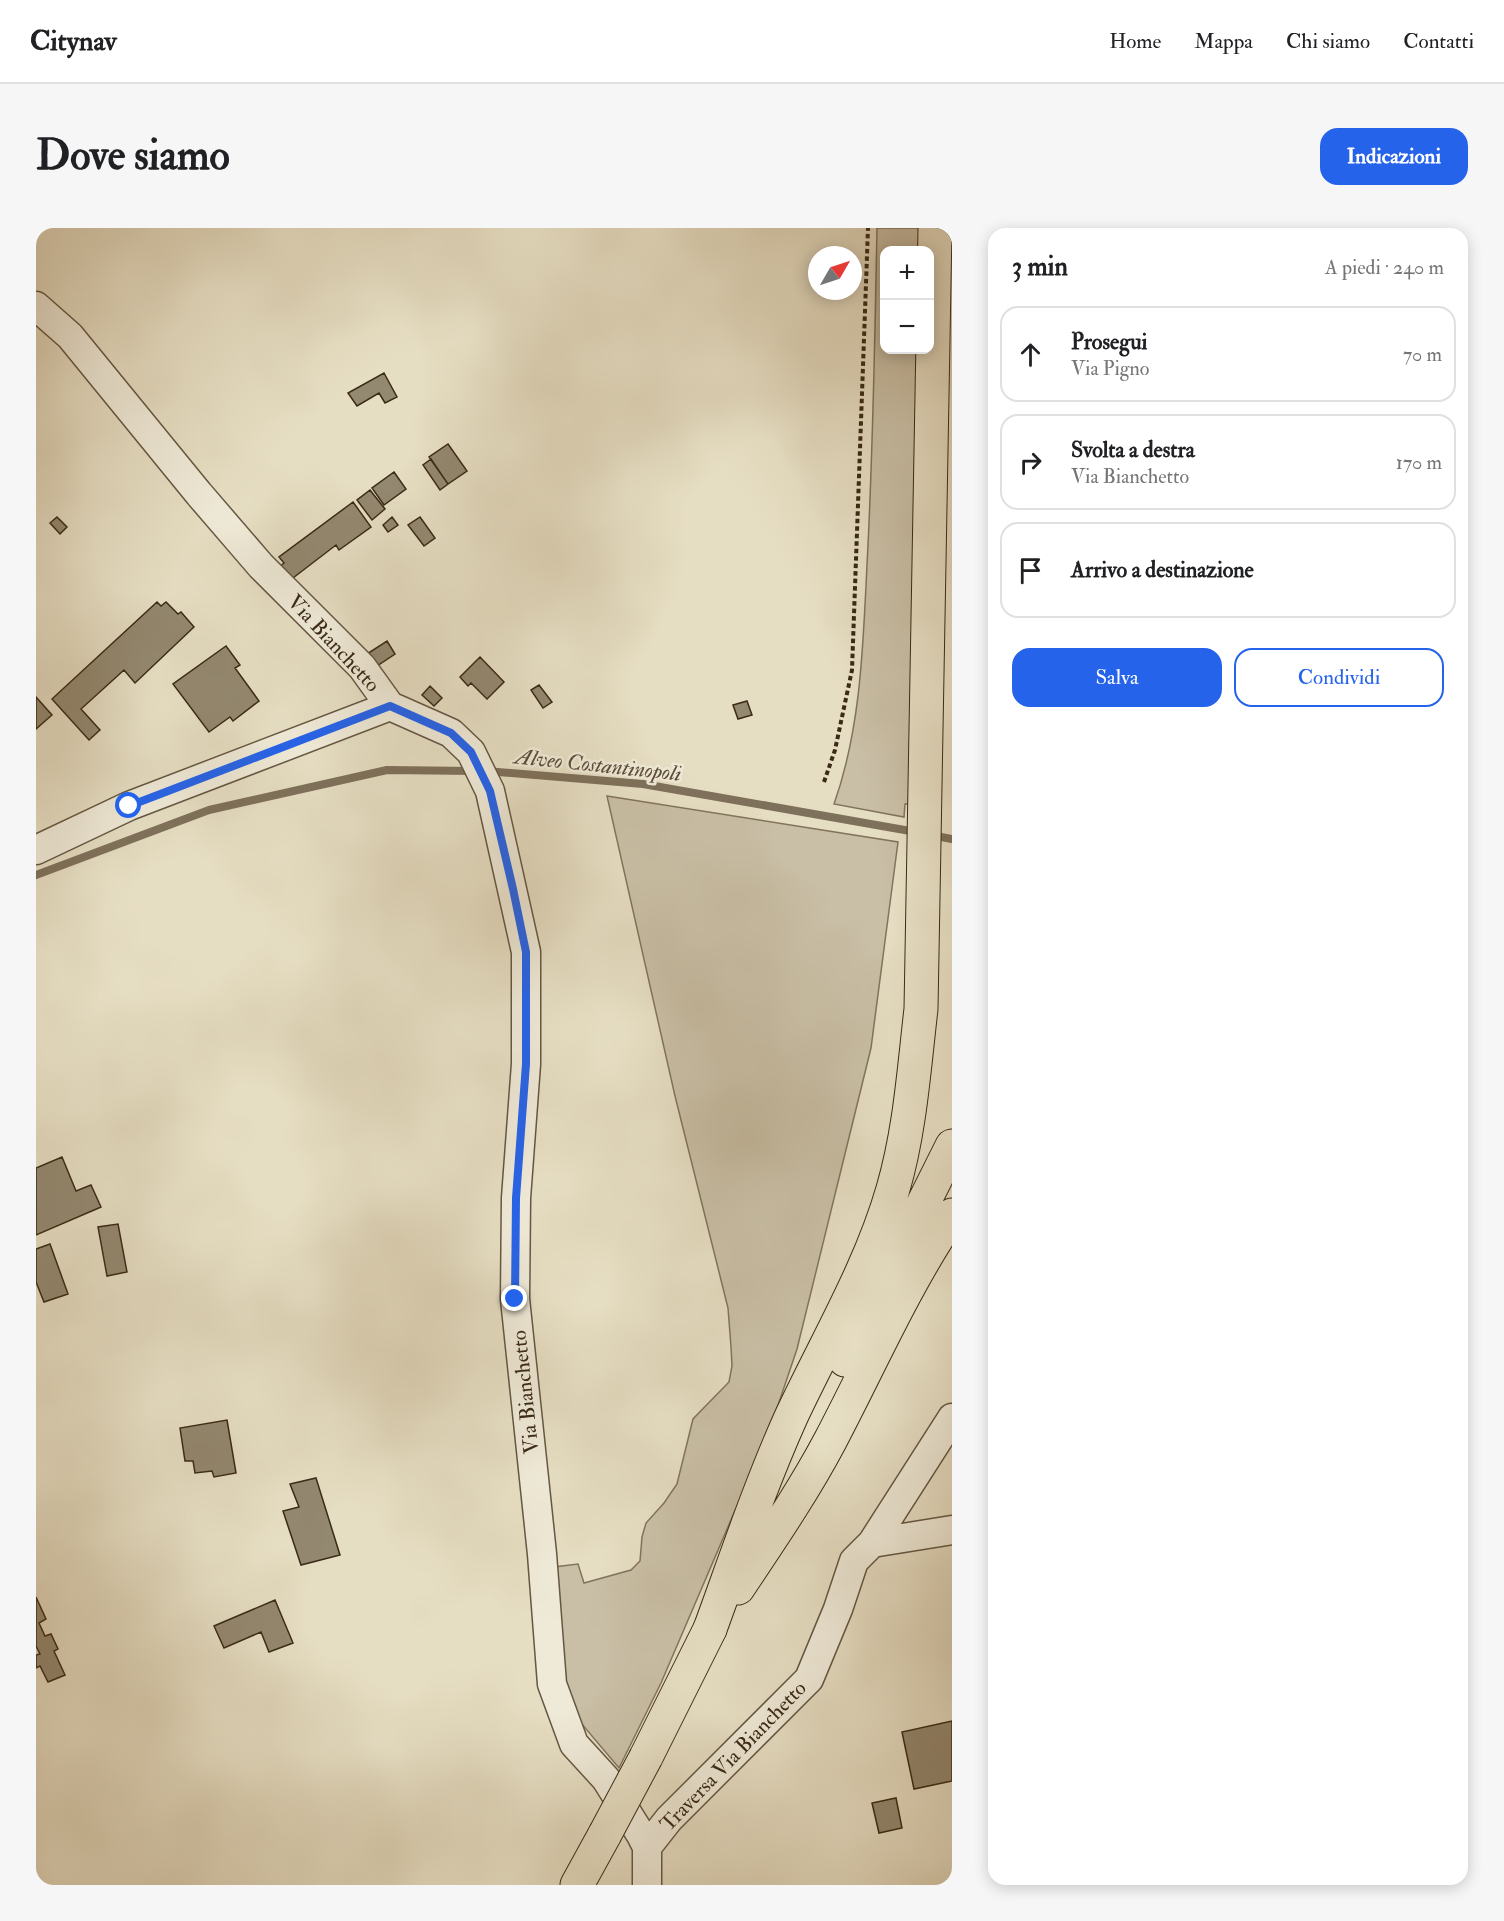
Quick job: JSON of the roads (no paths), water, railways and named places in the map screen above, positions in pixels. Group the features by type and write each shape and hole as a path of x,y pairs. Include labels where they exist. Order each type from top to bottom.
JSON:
{"main road":[{"path":"710,1629 753,1510 783,1438 858,1279 893,1188 909,1112 921,1009 935,228"},
{"path":"577,1885 646,1757 952,1146"},
{"path":"710,1629 779,1527 829,1443 912,1279 952,1215"}],"street":[{"name":"Via Bianchetto","path":"36,306 70,336 261,566 362,667 390,706 451,733 471,752 490,791 526,952 526,1064 516,1198 515,1299 542,1554 552,1684 574,1744 606,1779 647,1847"},
{"path":"36,850 129,806 390,706"},
{"name":"Traversa Via Bianchetto","path":"647,1847 676,1811 809,1679 838,1609 854,1561 878,1532 952,1418"},
{"path":"878,1532 952,1530"},
{"path":"647,1847 647,1885"}],"waterway":[{"name":"Alveo Costantinopoli","path":"36,875 209,810 387,770 474,771"},
{"name":"Alveo Costantinopoli","path":"486,771 643,784 916,832"},
{"name":"Alveo Costantinopoli","path":"931,835 952,839"}]}
